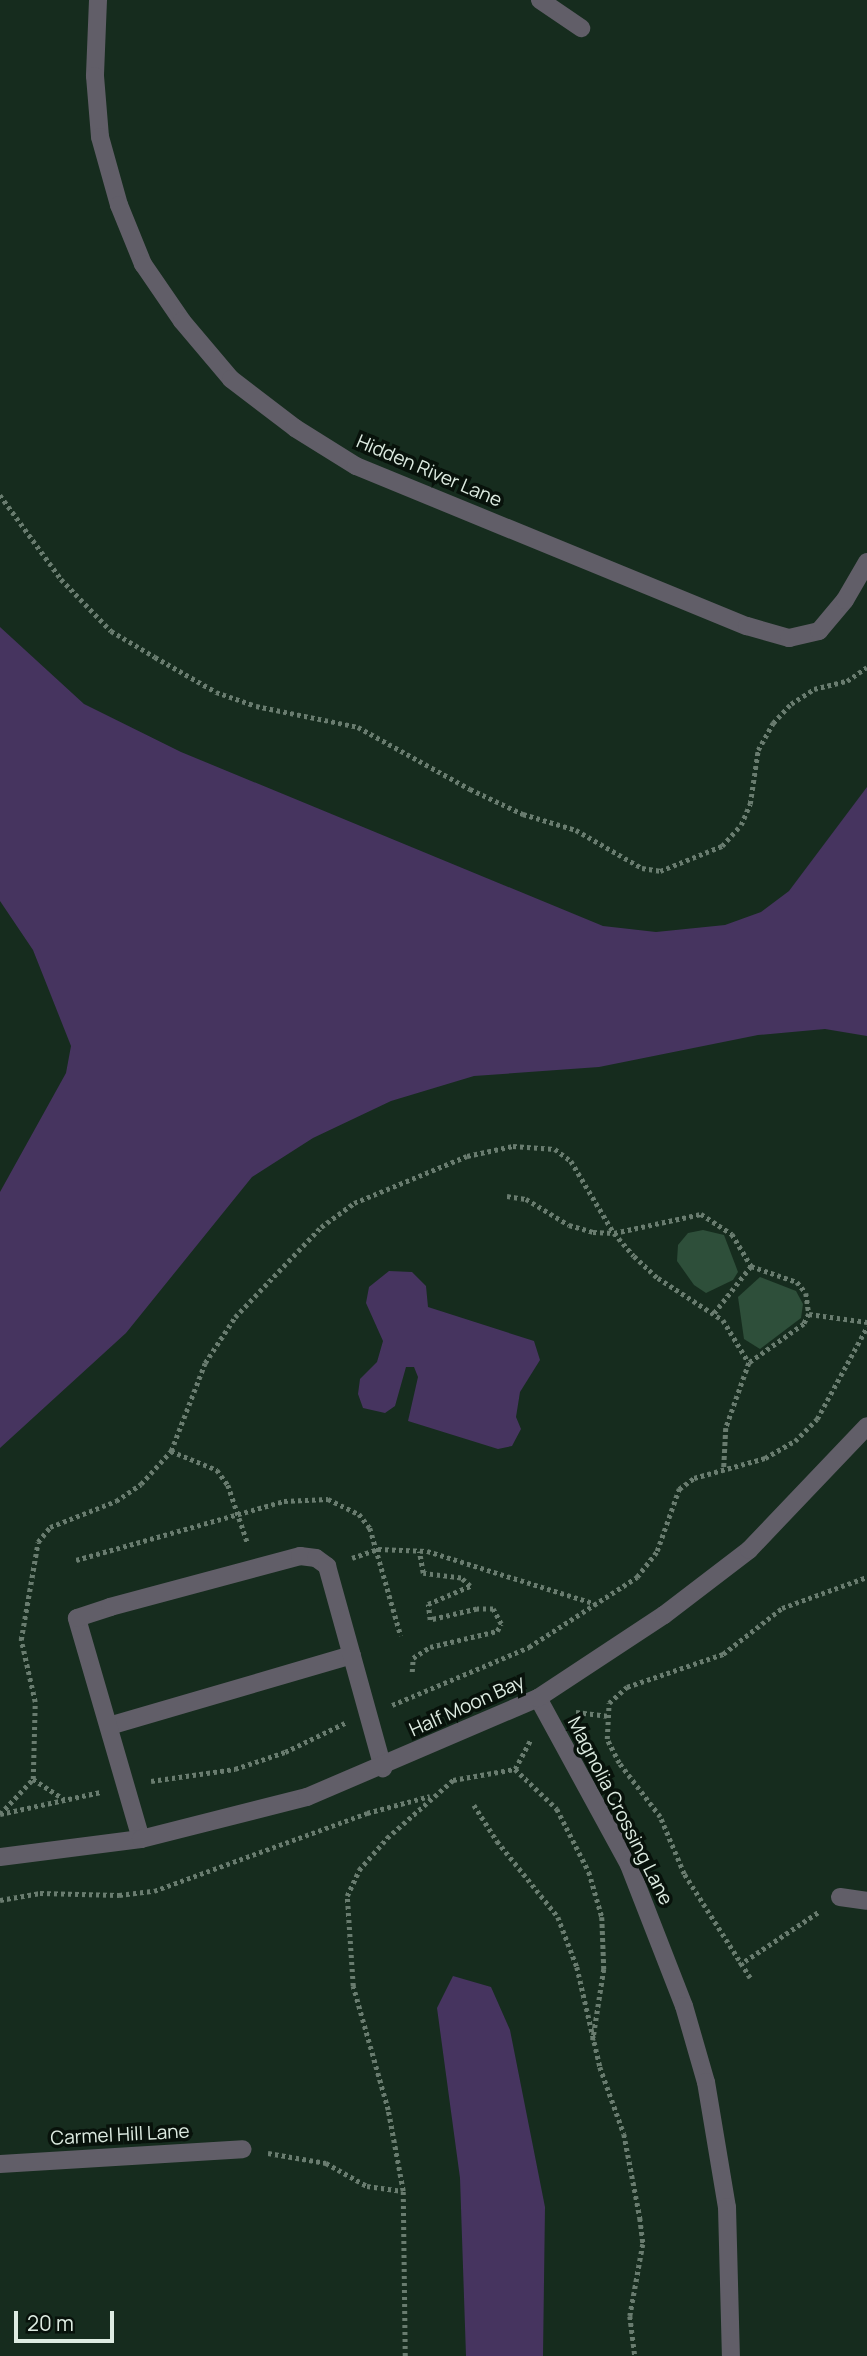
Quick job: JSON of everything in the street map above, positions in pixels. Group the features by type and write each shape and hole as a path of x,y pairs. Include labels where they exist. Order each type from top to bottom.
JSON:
{"street":[{"name":"Hidden River Lane","path":"98,0 95,76 100,137 119,205 143,264 182,321 231,379 295,428 356,466 747,626 789,638 819,631 845,600 867,562"},
{"path":"540,0 581,28"},
{"name":"Half Moon Bay","path":"0,1857 141,1839 307,1797 383,1768 538,1698 664,1615 749,1550 867,1426"},
{"path":"141,1839 77,1618 300,1556 316,1558 327,1566 383,1768"},
{"path":"108,1726 352,1655"},
{"name":"Magnolia Crossing Lane","path":"538,1698 629,1865 684,2006 706,2082 727,2207 731,2356"},
{"path":"840,1897 867,1901"},
{"name":"Carmel Hill Lane","path":"0,2164 243,2149"}],"path":[{"path":"0,495 61,579 111,631 155,657 216,692 256,706 358,727 470,789 523,814 576,830 642,868 660,871 722,846 741,825 750,804 758,750 773,723 791,704 814,689 847,681 867,667"},
{"path":"0,1814 33,1779 36,1702 21,1640 38,1542 50,1527 116,1501 141,1484 171,1451 205,1363 235,1317 321,1227 354,1203 467,1156 538,1144 555,1149 571,1161 614,1233 658,1278 714,1313 749,1363"},
{"path":"508,1196 526,1199 569,1225 614,1233 701,1213 732,1234 751,1266 797,1282 806,1293 809,1314 796,1330 749,1363 726,1428 724,1467"},
{"path":"714,1313 751,1266"},
{"path":"0,1814 176,1775 235,1769 285,1752 368,1712 416,1698 529,1647 637,1577 657,1551 679,1489 694,1478 724,1467 765,1458 795,1441 817,1419 867,1324 809,1314"},
{"path":"171,1451 217,1470 240,1514 255,1569"},
{"path":"327,1566 378,1549 419,1550 462,1559 596,1604"},
{"path":"412,1672 413,1658 430,1647 497,1631 501,1624 493,1609 430,1620 428,1604 470,1587 461,1578 423,1573 419,1550"},
{"path":"750,1978 739,1965 716,1917 684,1874 660,1817 619,1763 607,1739 609,1703 626,1687 723,1654 782,1608 867,1577"},
{"path":"405,2356 403,2191 388,2109 353,1986 347,1896 359,1870 433,1795 453,1780 515,1769 556,1809 589,1872 602,1917 603,1979 593,2040"},
{"path":"33,1779 66,1800"},
{"path":"0,1900 40,1894 119,1895 154,1891 367,1813 433,1795"},
{"path":"474,1805 497,1841 558,1917 577,1967 593,2040 624,2134 640,2218 643,2244 630,2316 635,2356"},
{"path":"739,1965 840,1897"},
{"path":"243,2149 326,2164 367,2186 403,2191"}],"green space":[{"path":"703,1230 724,1235 738,1272 733,1280 706,1293 694,1285 677,1261 678,1245 688,1233"},
{"path":"760,1277 796,1291 803,1304 801,1318 760,1349 744,1339 738,1297"}],"shaded area":[{"path":"0,627 84,704 181,752 603,926 656,932 725,925 761,912 789,891 867,787 867,1036 825,1029 758,1035 599,1067 474,1076 391,1101 313,1138 252,1177 126,1333 0,1448 0,1192 66,1073 71,1046 33,950 0,901"},
{"path":"389,1271 412,1272 426,1286 428,1307 534,1341 540,1360 520,1392 516,1417 521,1429 512,1446 498,1449 408,1421 418,1377 414,1367 406,1367 395,1406 385,1413 363,1408 358,1394 360,1379 377,1362 383,1341 366,1303 369,1287"},
{"path":"453,1976 491,1987 510,2030 545,2207 543,2356 466,2356 460,2178 437,2008"}]}
